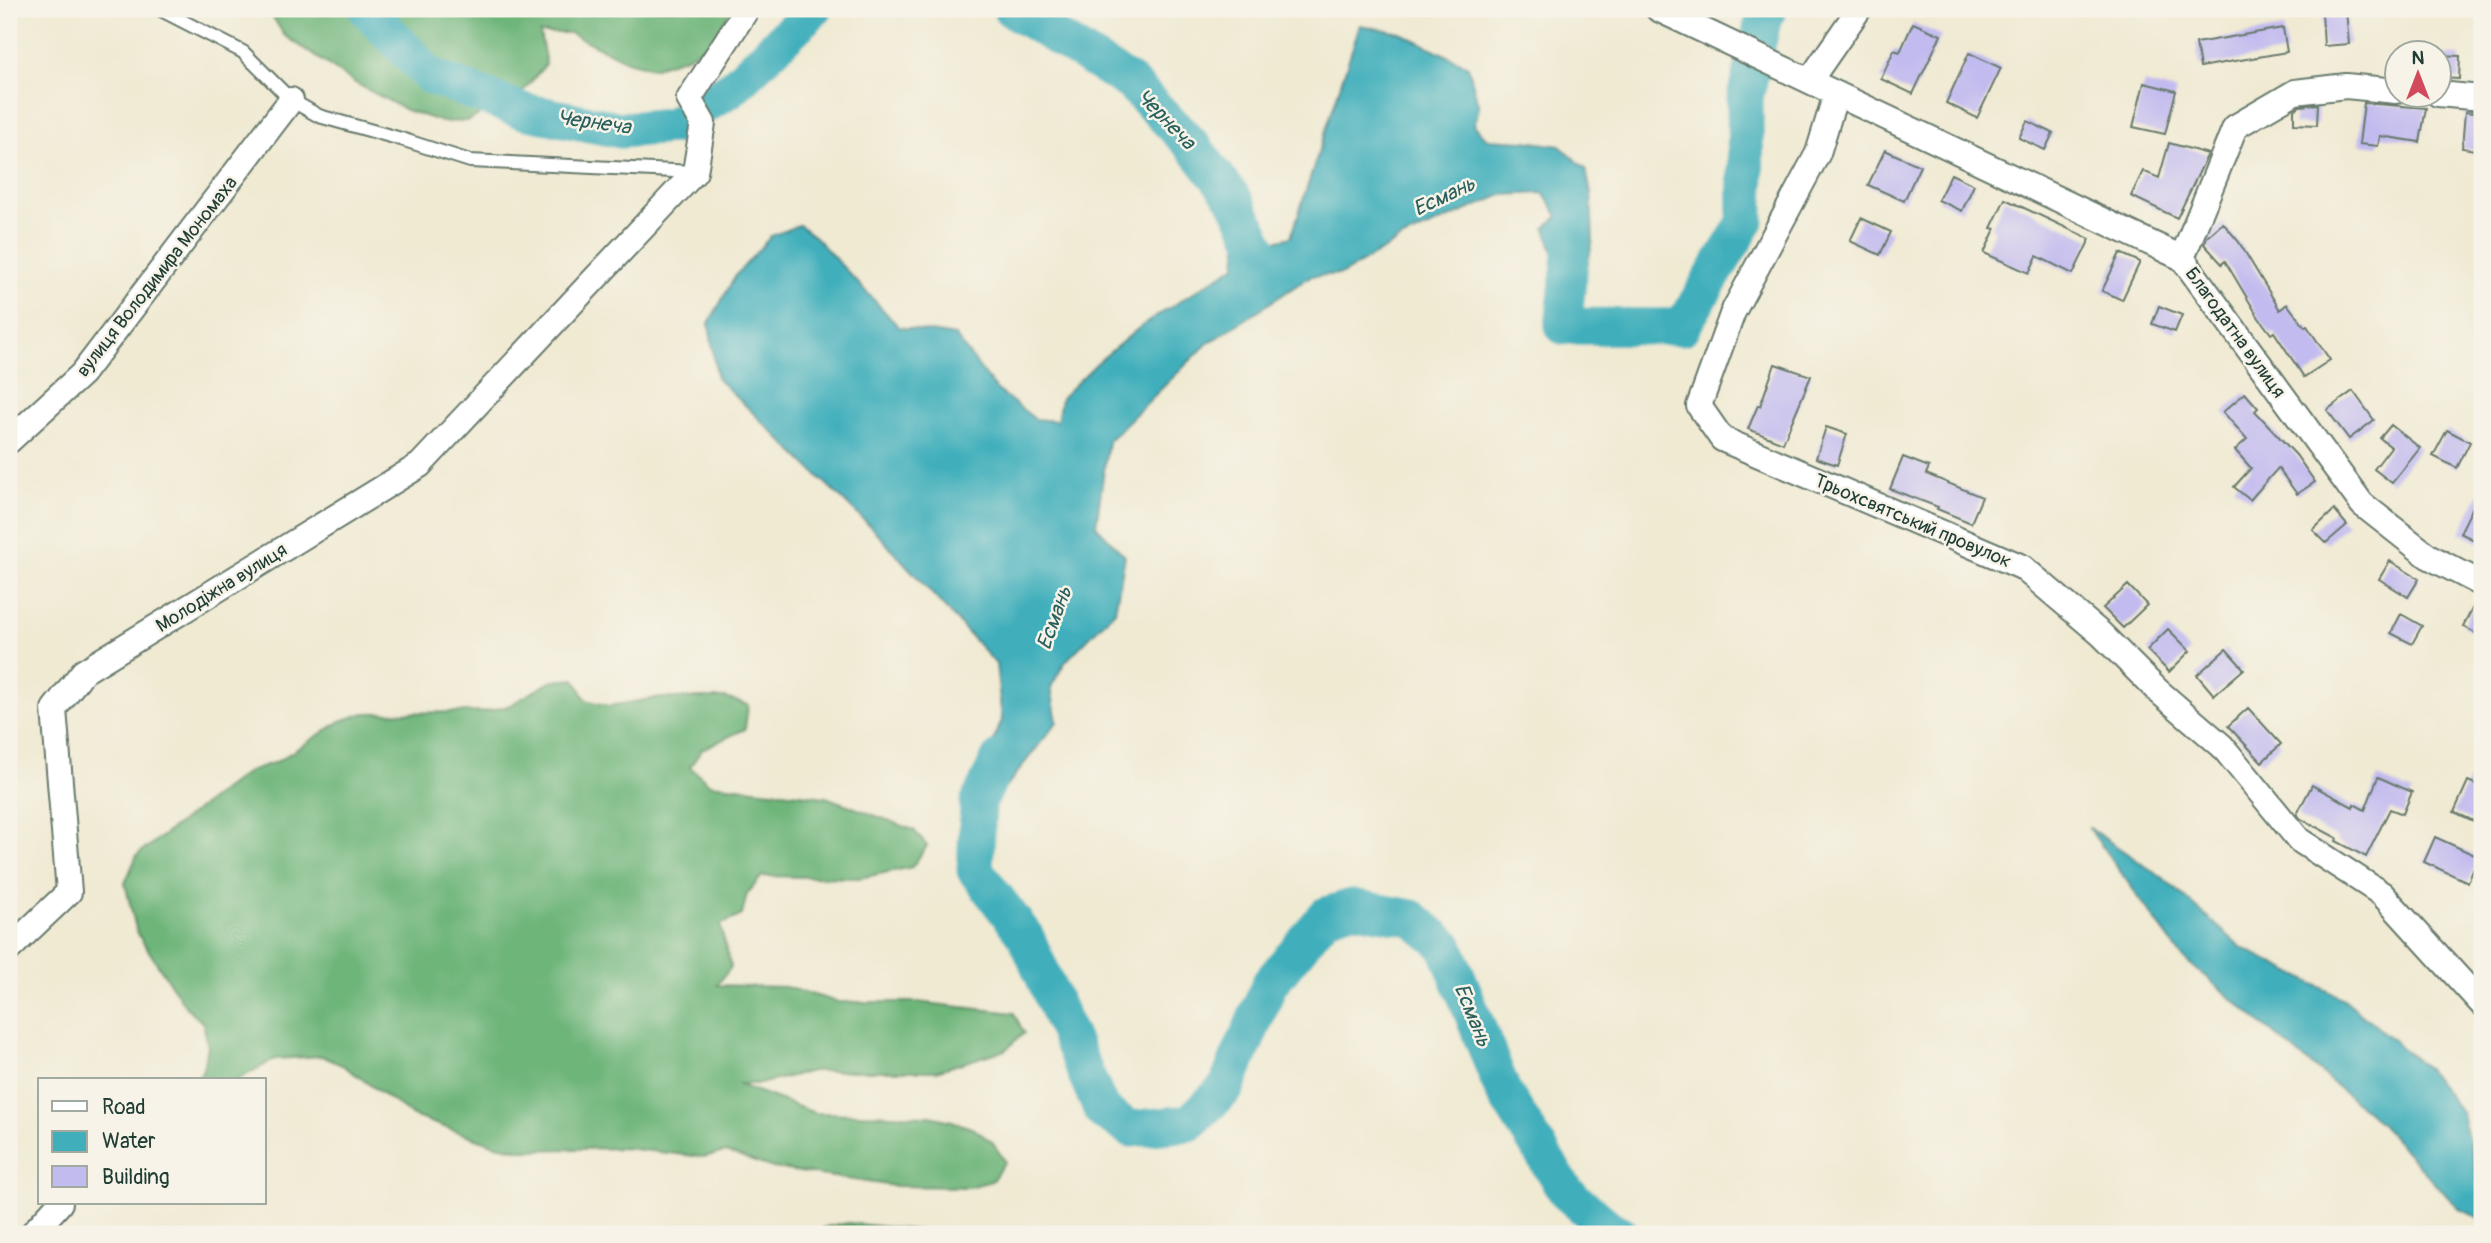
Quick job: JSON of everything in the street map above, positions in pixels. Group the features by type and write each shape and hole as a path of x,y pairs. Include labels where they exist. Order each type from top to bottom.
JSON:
{"street":[{"path":"695,172 703,123 688,99 747,9"},
{"name":"Благодатна вулиця","path":"1658,9 2182,258 2361,504 2428,556 2482,584"},
{"path":"1800,75 1859,9"},
{"path":"2182,258 2235,127 2295,92 2346,86 2382,90"},
{"name":"Трьохсвятський провулок","path":"1836,94 1818,153 1733,312 1699,406 1722,439 2022,567 2101,634 2157,690 2222,746 2299,840 2382,894 2482,1004"},
{"path":"2452,95 2482,98"},
{"name":"вулиця Володимира Мономаха","path":"9,441 82,374 291,100"},
{"name":"Молодіжна вулиця","path":"9,949 69,892 54,709 83,672 420,465 695,172"},
{"path":"32,1234 59,1204"}],"lane":[{"path":"159,9 243,52 291,100 319,116 470,161 695,172"}],"green space":[{"path":"268,9 732,9 711,42 689,56 653,68 627,61 570,33 540,33 546,64 520,95 467,121 442,122 406,110 355,83 284,35"},
{"path":"575,679 586,700 609,706 657,698 726,698 748,705 745,729 702,749 690,767 710,784 826,797 914,830 927,846 912,867 860,878 762,876 747,894 742,915 720,925 731,967 717,985 786,987 838,1002 917,1002 1014,1013 1024,1033 1005,1050 936,1071 812,1071 759,1084 738,1084 815,1113 930,1116 974,1129 992,1142 1005,1161 992,1181 969,1187 894,1186 773,1168 726,1152 703,1157 624,1148 522,1150 496,1145 413,1116 344,1066 322,1056 275,1059 241,1078 199,1078 208,1047 203,1023 186,1007 137,933 125,883 137,855 249,771 276,762 341,721 364,713 484,712 508,706 552,681"},
{"path":"848,1223 943,1234 813,1234 826,1227"}],"water":[{"path":"1360,25 1401,33 1468,66 1479,108 1474,125 1487,139 1560,146 1586,169 1591,194 1593,240 1586,271 1565,305 1561,275 1545,228 1558,216 1543,193 1502,195 1403,238 1342,274 1311,276 1207,344 1108,441 1096,526 1125,556 1115,611 1065,662 1051,687 1057,722 994,802 978,803 982,768 1002,720 996,664 877,533 717,378 709,323 736,275 771,236 799,225 815,237 899,327 955,336 996,389 1035,419 1057,421 1061,398 1098,362 1140,327 1236,265 1239,234 1259,245 1291,237"},
{"path":"2088,827 2163,878 2241,947 2344,999 2426,1068 2462,1114 2482,1195 2482,1219 2459,1209 2376,1119 2182,957"}],"building":[{"path":"2346,11 2349,44 2324,46 2322,13"},
{"path":"1913,23 1941,35 1913,94 1881,79 1894,50 1900,52"},
{"path":"2283,28 2287,52 2200,67 2196,43"},
{"path":"1969,53 2001,68 1977,118 1946,103"},
{"path":"2452,56 2460,56 2459,79 2452,79"},
{"path":"2144,83 2176,91 2165,134 2133,127"},
{"path":"2364,103 2382,104 2382,108 2426,108 2420,142 2380,136 2378,146 2359,144"},
{"path":"2318,104 2317,125 2294,124 2294,110 2300,106"},
{"path":"2465,112 2482,114 2482,151 2462,148"},
{"path":"2027,121 2053,133 2045,150 2019,138"},
{"path":"2169,143 2208,154 2177,218 2131,196 2143,171 2159,178"},
{"path":"1885,150 1920,166 1904,201 1868,185"},
{"path":"1951,174 1974,185 1962,211 1938,200"},
{"path":"2005,199 2090,239 2073,274 2037,256 2029,273 1984,253 1995,229 1991,228"},
{"path":"1861,218 1891,232 1880,255 1850,241"},
{"path":"2223,223 2239,242 2280,310 2287,304 2305,327 2307,326 2330,360 2304,377 2274,332 2271,334 2259,318 2225,261 2222,264 2204,244 2207,237"},
{"path":"2120,253 2140,262 2122,300 2102,291"},
{"path":"2159,306 2182,315 2175,332 2152,324"},
{"path":"1775,364 1811,376 1783,443 1748,429 1758,405 1760,406"},
{"path":"2353,391 2374,420 2349,439 2327,410"},
{"path":"2245,393 2258,408 2255,411 2296,455 2315,482 2297,494 2278,468 2250,500 2234,487 2251,468 2235,450 2247,439 2223,412"},
{"path":"2391,425 2420,448 2392,483 2374,469 2391,447 2380,438"},
{"path":"1826,427 1847,434 1837,465 1816,458"},
{"path":"2447,430 2470,442 2457,468 2433,456"},
{"path":"1903,457 1929,467 1926,474 1982,497 1971,523 1890,489"},
{"path":"2482,488 2482,544 2460,533"},
{"path":"2334,510 2347,525 2326,543 2313,530"},
{"path":"2390,561 2419,579 2408,597 2379,579"},
{"path":"2128,585 2147,605 2123,628 2103,608"},
{"path":"2478,598 2482,599 2482,637 2463,626"},
{"path":"2401,614 2422,626 2412,644 2391,633"},
{"path":"2168,629 2190,651 2169,672 2147,650"},
{"path":"2226,649 2244,669 2214,695 2197,675"},
{"path":"2248,708 2281,744 2262,762 2228,726"},
{"path":"2378,777 2412,792 2403,814 2390,809 2366,857 2336,841 2337,838 2301,819 2297,814 2312,785 2353,807 2354,804 2365,810"},
{"path":"2468,781 2482,787 2482,825 2454,812"},
{"path":"2435,837 2479,857 2468,882 2424,862"}],"waterway":[{"name":"Чернеча","path":"367,9 430,76 523,111 621,130 672,126 732,88 814,9"},
{"name":"Чернеча","path":"1011,9 1131,83 1193,146 1234,199 1273,275"},
{"name":"Есмань","path":"1571,254 1563,326 1682,327 1746,221 1745,98 1765,12 1769,9"},
{"name":"Есмань","path":"999,759 978,803 975,870 1026,937 1102,1111 1131,1129 1189,1123 1226,1088 1270,983 1326,915 1352,907 1412,918 1445,945 1503,1091 1567,1193 1611,1230 1620,1234"}]}
